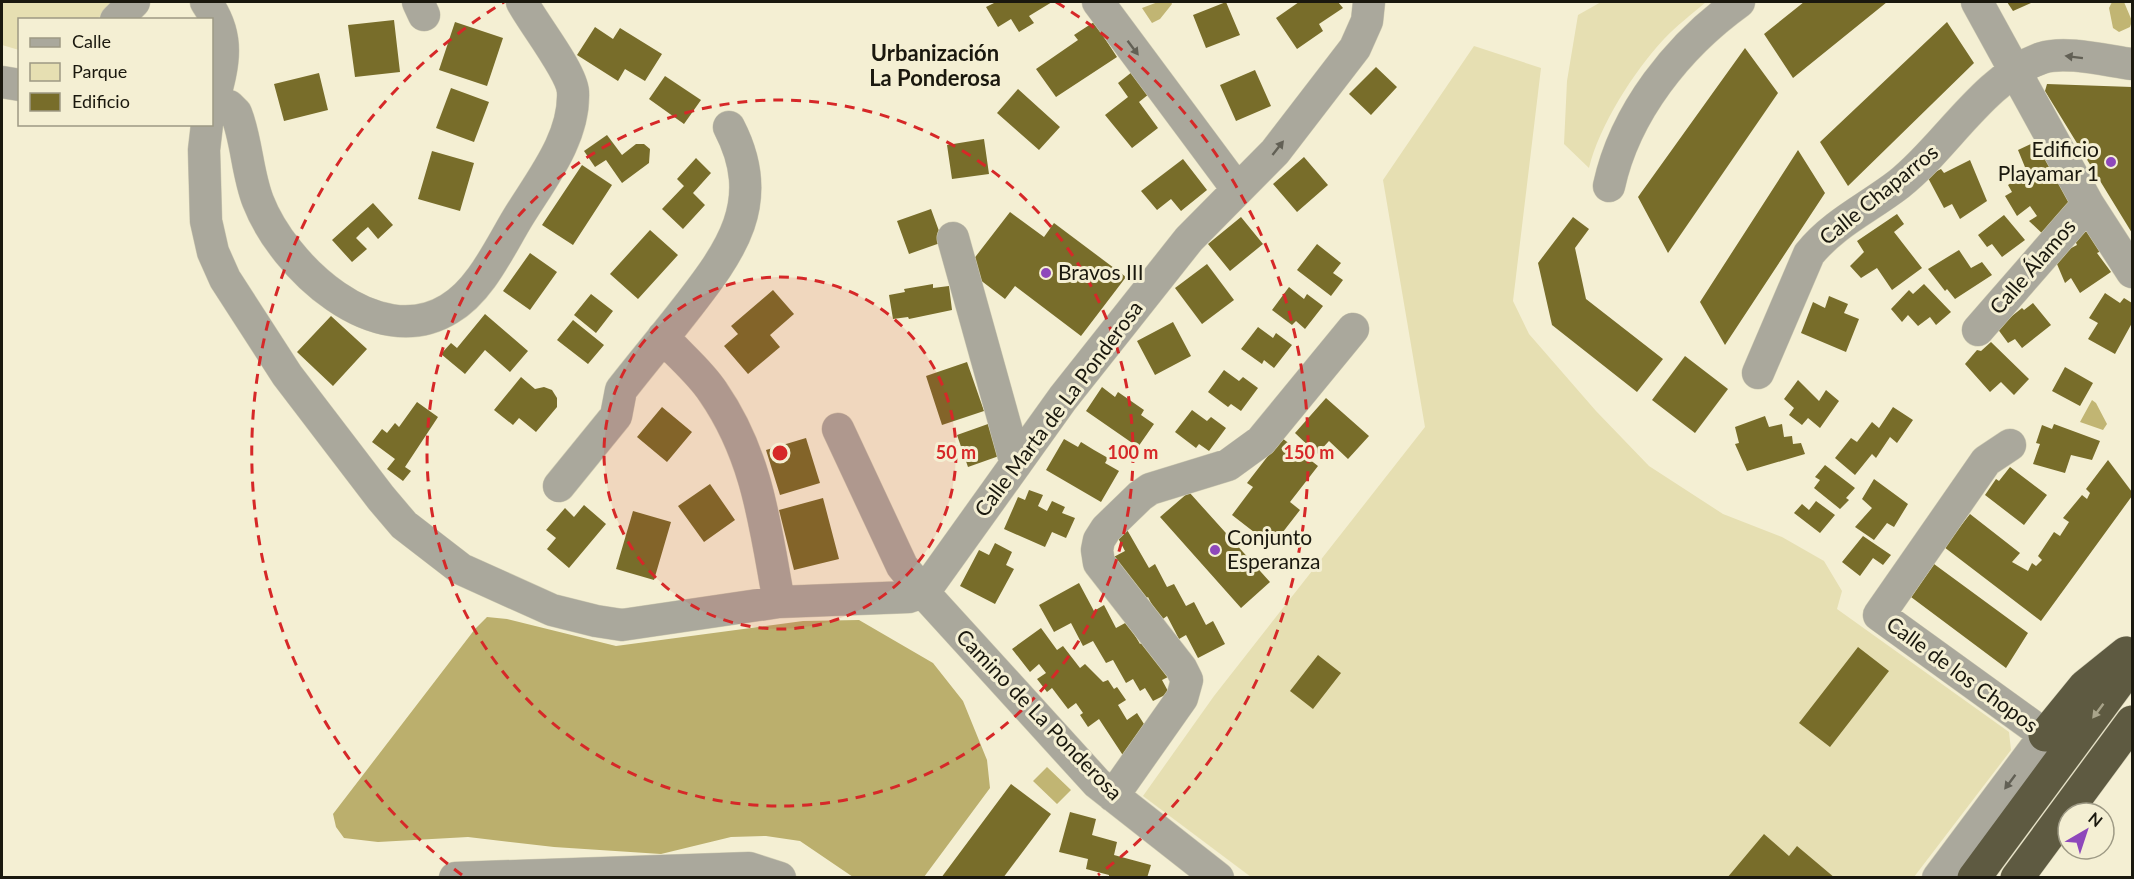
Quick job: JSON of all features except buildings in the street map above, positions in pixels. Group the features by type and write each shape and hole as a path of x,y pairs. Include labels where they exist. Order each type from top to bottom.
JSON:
{"highway":[{"path":"2045,735 2085,686 2133,648"},
{"path":"1974,878 2133,664"},
{"path":"2079,801 2133,722"},
{"path":"2100,801 2133,758"},
{"path":"2017,878 2056,835"}],"street":[{"path":"118,18 134,2"},
{"path":"206,2 218,19 223,40 222,70 213,103"},
{"path":"213,113 220,107 229,106 236,113 257,200 274,233 301,267 328,292 360,311 392,320 426,319 450,309 474,287 567,134 573,90 564,70 522,2"},
{"path":"1098,2 1237,189"},
{"name":"Calle Marta de La Ponderosa","path":"923,592 1063,398 1189,239 1275,152 1355,48 1367,21 1369,2"},
{"path":"1609,186 1615,157 1627,128 1653,90 1715,19 1739,2"},
{"path":"1977,2 2088,204 2133,272"},
{"name":"Calle Chaparros","path":"1758,373 1809,254 1826,234 1898,184 1933,154 1990,91 2016,72 2043,57 2064,55 2133,63"},
{"path":"2,82 18,85"},
{"path":"207,126 204,150 206,221 213,252 225,279 287,375 341,448 404,525 461,569 552,610 596,621 632,624 779,602 909,597 923,592"},
{"path":"559,486 616,416 621,390 722,263 735,237 743,206 746,176 741,151 729,126"},
{"name":"Calle Álamos","path":"1978,330 2088,204"},
{"path":"953,238 1016,464"},
{"path":"1113,796 1182,698 1186,680 1181,668 1099,563 1097,550 1099,540 1113,523 1150,489 1228,465 1245,455 1261,441 1353,329"},
{"path":"663,337 713,391 744,446 759,492 779,602"},
{"name":"Camino de La Ponderosa","path":"838,429 902,566 923,592 1097,783 1214,876"},
{"name":"Calle de los Chopos","path":"2010,445 1986,461 1879,615 2045,735"},
{"path":"1938,878 2045,735"},
{"path":"455,878 749,868 780,878"}],"green space":[{"path":"2,2 117,2 98,18 18,18 18,50 2,45"},
{"path":"1601,2 1706,2 1669,34 1641,67 1609,117 1589,168 1564,144 1567,81 1578,15"},
{"path":"1474,46 1541,68 1513,301 1529,334 1596,411 1649,466 1723,514 1782,537 1824,561 1842,591 1837,609 2009,732 2011,750 1914,877 1251,877 1143,796 1214,696 1425,427 1383,180"}],"shaded area":[{"path":"1158,2 1171,2 1172,4 1160,19 1152,23 1142,8"},
{"path":"2112,2 2124,2 2132,21 2130,27 2119,32 2113,28 2109,8"},
{"path":"2092,400 2096,403 2107,424 2103,430 2080,422"},
{"path":"487,617 507,619 616,646 803,621 859,620 933,663 963,701 987,760 990,788 924,877 853,877 800,841 766,836 731,837 661,854 554,847 468,837 378,842 344,838 336,827 333,814 475,629"},
{"path":"1047,767 1071,790 1057,804 1033,781"}],"place":[{"name":"Edificio Playamar 1","path":"2111,162"},
{"name":"Bravos III","path":"1046,273"},
{"name":"Conjunto Esperanza","path":"1215,550"}],"district":[{"name":"Urbanización La Ponderosa","path":"935,66"}]}
